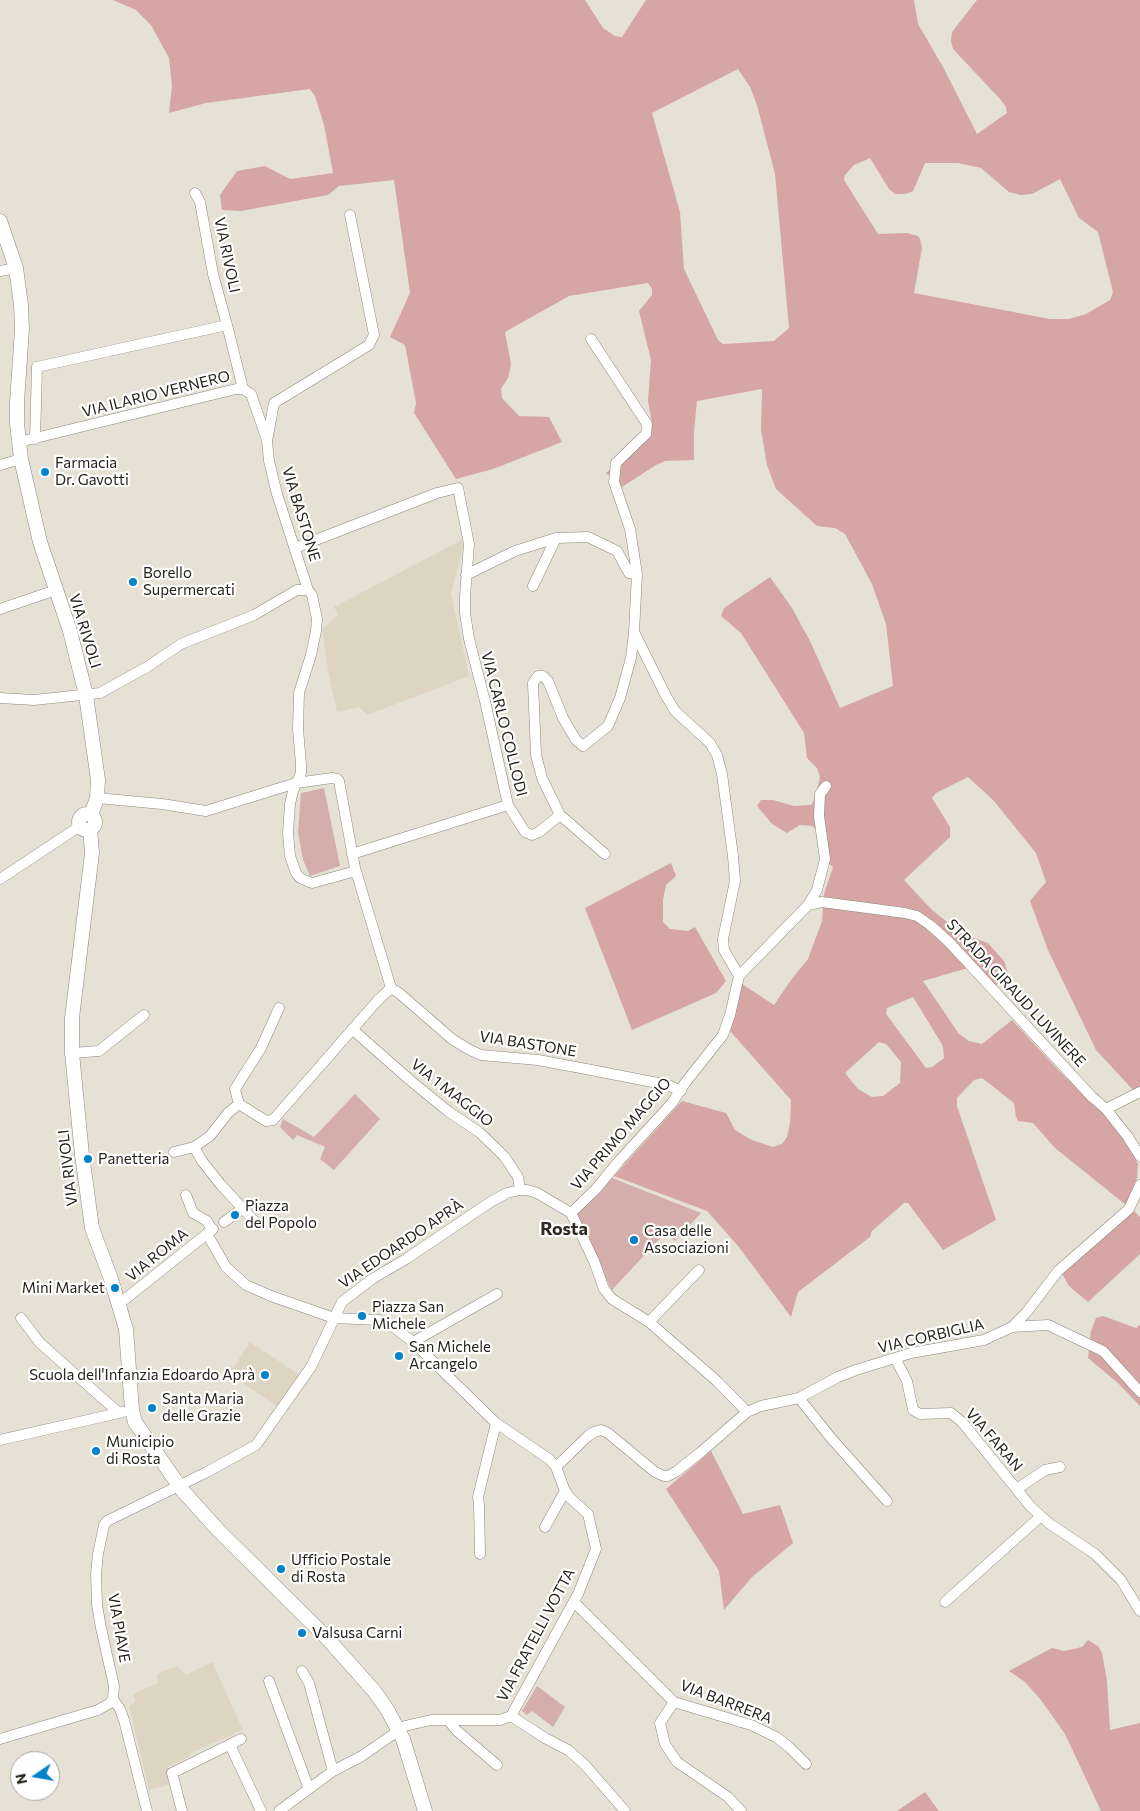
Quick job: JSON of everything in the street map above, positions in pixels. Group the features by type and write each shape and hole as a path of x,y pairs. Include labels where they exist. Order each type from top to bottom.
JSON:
{"street":[{"name":"VIA RIVOLI","path":"195,194 200,202 212,274 227,325 242,389"},
{"name":"VIA BASTONE","path":"350,215 374,335 369,344 274,403 267,441 272,476 308,590 312,595 315,606 316,631 299,693 298,728 301,773 296,782 290,804 288,833 290,856 296,873 306,882 319,883 356,871"},
{"name":"VIA RIVOLI","path":"0,221 16,268 21,305 22,329 17,402 21,460 40,542 70,632 86,695 96,761 97,798 91,815 95,823 85,827 92,853 72,1018 72,1054 82,1155 92,1228 119,1304 126,1336 125,1412 178,1486 219,1530 308,1618 375,1692 398,1729 425,1811"},
{"path":"0,271 16,268"},
{"path":"35,439 37,367 227,325"},
{"path":"591,339 647,424 646,434 616,462 614,482 630,529 637,574 631,658 620,698 608,726 583,746 576,740 562,718 548,681 543,676 538,676 532,683 536,755 542,778 560,815 605,854"},
{"name":"VIA ILARIO VERNERO","path":"19,442 236,388 251,394 255,401 267,441"},
{"path":"0,465 21,460"},
{"name":"VIA CARLO COLLODI","path":"295,548 437,493 458,488 469,544 465,613 469,639 508,805 525,832 532,836 560,815"},
{"path":"466,576 515,551 556,538 588,537 617,552 629,573 637,574"},
{"path":"533,586 556,538"},
{"path":"0,609 56,590"},
{"path":"0,698 34,700 100,693 181,644 254,614 297,590 308,590"},
{"path":"634,632 675,712 710,743 717,755 722,774 734,856 735,881 723,939 724,950 739,976 808,905 817,890 825,860 819,816 820,794 826,786"},
{"path":"97,798 162,804 206,811 296,782 332,778 339,782 356,871 391,988 352,1029 273,1120 266,1121 237,1105"},
{"path":"352,854 508,805"},
{"path":"0,879 85,827"},
{"name":"STRADA GIRAUD LUVINERE","path":"808,905 822,902 905,913 917,916 924,921 954,947 1092,1097 1106,1109 1140,1156"},
{"name":"VIA PRIMO MAGGIO","path":"571,1213 596,1189 672,1103 723,1035 730,1015 739,976"},
{"name":"VIA BASTONE","path":"391,988 452,1039 481,1055 538,1060 668,1085 681,1091"},
{"path":"174,1152 194,1147 210,1136 237,1105 235,1088 261,1048 279,1008"},
{"path":"72,1054 99,1051 144,1015"},
{"name":"VIA 1 MAGGIO","path":"352,1029 449,1112 479,1132 504,1156 518,1177 520,1190"},
{"path":"1106,1109 1140,1092"},
{"path":"194,1147 202,1161 242,1209 258,1225"},
{"path":"1012,1327 1026,1313 1058,1271 1128,1209 1140,1185"},
{"path":"520,1190 537,1194 571,1213 594,1261 604,1289 612,1299 649,1322 718,1382 747,1412"},
{"name":"VIA EDOARDO APRÀ","path":"178,1486 256,1445 311,1367 342,1302 361,1287 406,1260 492,1201 507,1193 520,1190"},
{"path":"186,1195 193,1214 207,1221 226,1267 246,1285 271,1296 334,1318 387,1322 413,1342 496,1423 549,1459 556,1467"},
{"path":"224,1222 242,1209"},
{"name":"VIA ROMA","path":"119,1304 211,1231"},
{"path":"649,1322 699,1270"},
{"path":"413,1342 497,1294"},
{"path":"21,1318 40,1343 125,1412"},
{"name":"VIA CORBIGLIA","path":"556,1467 588,1436 601,1430 608,1432 656,1472 668,1476 701,1452 747,1412 761,1406 799,1398 838,1377 895,1358 912,1353 984,1340 1012,1327 1048,1325 1102,1351 1140,1392"},
{"name":"VIA FARAN","path":"895,1358 907,1381 913,1410 920,1414 951,1414 962,1422 1031,1507 1095,1554 1121,1580 1140,1611"},
{"path":"799,1398 831,1438 887,1501"},
{"path":"0,1440 125,1412"},
{"path":"480,1554 478,1498 496,1423"},
{"name":"VIA FRATELLI VOTTA","path":"279,1811 334,1771 362,1756 398,1729 418,1722 500,1720 511,1716 574,1602 596,1550 588,1514 570,1498 556,1467"},
{"name":"VIA FARAN","path":"1017,1489 1045,1470 1060,1467"},
{"name":"VIA PIAVE","path":"113,1699 114,1686 98,1605 97,1564 104,1525 107,1521 178,1486"},
{"path":"545,1527 565,1490"},
{"path":"945,1602 1041,1516"},
{"name":"VIA BARRERA","path":"574,1602 674,1702 751,1725 776,1737 806,1764"},
{"path":"302,1671 309,1683 334,1771"},
{"path":"269,1681 309,1789"},
{"path":"0,1739 98,1710 113,1699 120,1709 124,1720 148,1811"},
{"path":"674,1702 660,1723 665,1744 677,1762 728,1797 741,1811"},
{"path":"511,1716 568,1750 585,1765 625,1811"},
{"path":"448,1720 456,1730 497,1765"},
{"path":"182,1811 172,1773 241,1739"},
{"path":"230,1745 261,1811"}],"shaded area":[{"path":"113,0 585,0 603,28 615,36 622,37 646,0 914,0 918,24 943,67 977,134 1007,113 1006,107 1001,100 953,49 951,41 952,32 977,0 1140,0 1140,1087 1134,1091 1096,1050 1048,950 1030,901 1046,882 1036,853 994,801 968,777 936,793 932,798 950,827 950,837 904,880 932,910 962,934 988,943 1004,961 1008,973 996,986 978,965 923,981 959,1034 969,1041 982,1044 1012,1020 1060,1072 1110,1119 1132,1150 1138,1164 1137,1178 1126,1205 1055,1148 1033,1123 1018,1121 1014,1103 982,1078 974,1080 957,1098 957,1106 996,1220 943,1250 908,1203 904,1203 872,1231 870,1237 798,1292 791,1317 738,1246 707,1211 614,1176 682,1101 726,1113 735,1130 752,1140 773,1147 782,1144 787,1137 791,1100 730,1031 742,984 774,1005 808,959 822,921 824,894 833,867 829,864 826,838 812,826 800,825 787,833 772,824 757,806 761,800 773,800 794,806 811,805 820,778 817,768 807,758 804,733 741,633 721,616 724,608 770,577 792,608 810,641 840,708 893,686 886,624 872,584 845,534 835,528 817,526 776,489 767,465 761,430 762,389 697,401 694,460 665,461 622,487 606,473 648,437 652,424 648,401 651,360 639,311 652,295 652,289 648,283 569,296 505,332 511,364 508,378 501,389 502,398 519,416 549,417 562,442 493,469 456,479 414,413 416,403 405,345 390,337 410,293 394,180 339,186 328,195 241,211 222,210 220,195 237,171 265,166 290,179 333,173 324,125 315,96 310,89 206,103 169,113 172,86 169,58 151,25 136,10","holes":["738,69 750,87 757,105 775,174 789,328 774,341 723,344 718,340 684,269 680,212 652,113","870,158 889,189 895,194 906,194 913,191 925,163 958,163 981,168 1009,192 1021,195 1032,194 1060,179 1079,218 1098,232 1113,292 1110,300 1086,314 1069,319 1050,319 914,293 922,248 920,239 918,236 907,233 878,234 844,180 845,175 854,165","913,997 943,1046 944,1058 932,1067 926,1068 886,1014 887,1008","879,1042 886,1044 901,1062 900,1083 883,1096 872,1097 858,1089 845,1073"]},
{"path":"462,540 463,548 451,593 469,676 367,715 359,707 337,712 322,630 338,614 334,607"},
{"path":"324,788 340,866 310,876 303,860 298,832 301,793"},
{"path":"671,863 676,876 666,885 663,900 663,922 670,929 688,931 695,927 726,981 716,993 632,1030 585,908"},
{"path":"355,1094 380,1119 334,1170 320,1159 325,1147 297,1135 293,1140 280,1127 283,1119 314,1137"},
{"path":"612,1178 701,1213 675,1241 665,1233 612,1290 573,1217"},
{"path":"1134,1211 1140,1217 1140,1254 1088,1302 1069,1286 1061,1272"},
{"path":"1103,1316 1136,1328 1140,1325 1140,1406 1118,1383 1088,1358 1091,1331 1096,1318"},
{"name":"Scuola dell'Infanzia Edoardo Aprà","path":"250,1342 301,1376 279,1407 229,1374"},
{"path":"711,1451 743,1514 780,1505 793,1543 751,1578 724,1610 719,1571 666,1489"},
{"path":"1088,1640 1098,1646 1102,1653 1107,1681 1110,1730 1140,1723 1140,1811 1101,1811 1065,1734 1041,1700 1025,1682 1009,1671 1052,1648 1064,1651 1082,1647"},
{"path":"212,1662 243,1730 191,1753 190,1756 168,1767 169,1785 149,1790 129,1706 136,1702 133,1694 158,1683 157,1674 176,1666 186,1675"},
{"path":"537,1686 565,1707 553,1727 532,1711 527,1715 522,1711"},
{"path":"925,1792 939,1811 897,1811"}],"place":[{"name":"Farmacia Dr. Gavotti","path":"45,472"},
{"name":"Borello Supermercati","path":"133,582"},
{"name":"Panetteria","path":"88,1159"},
{"name":"Piazza del Popolo","path":"235,1215"},
{"name":"Casa delle Associazioni","path":"634,1240"},
{"name":"Mini Market","path":"115,1288"},
{"name":"Piazza San Michele","path":"362,1316"},
{"name":"San Michele Arcangelo","path":"399,1356"},
{"name":"Scuola dell'Infanzia Edoardo Aprà","path":"265,1375"},
{"name":"Santa Maria delle Grazie","path":"152,1408"},
{"name":"Municipio di Rosta","path":"96,1451"},
{"name":"Ufficio Postale di Rosta","path":"281,1569"},
{"name":"Valsusa Carni","path":"302,1633"}],"district":[{"name":"Rosta","path":"564,1229"}]}
